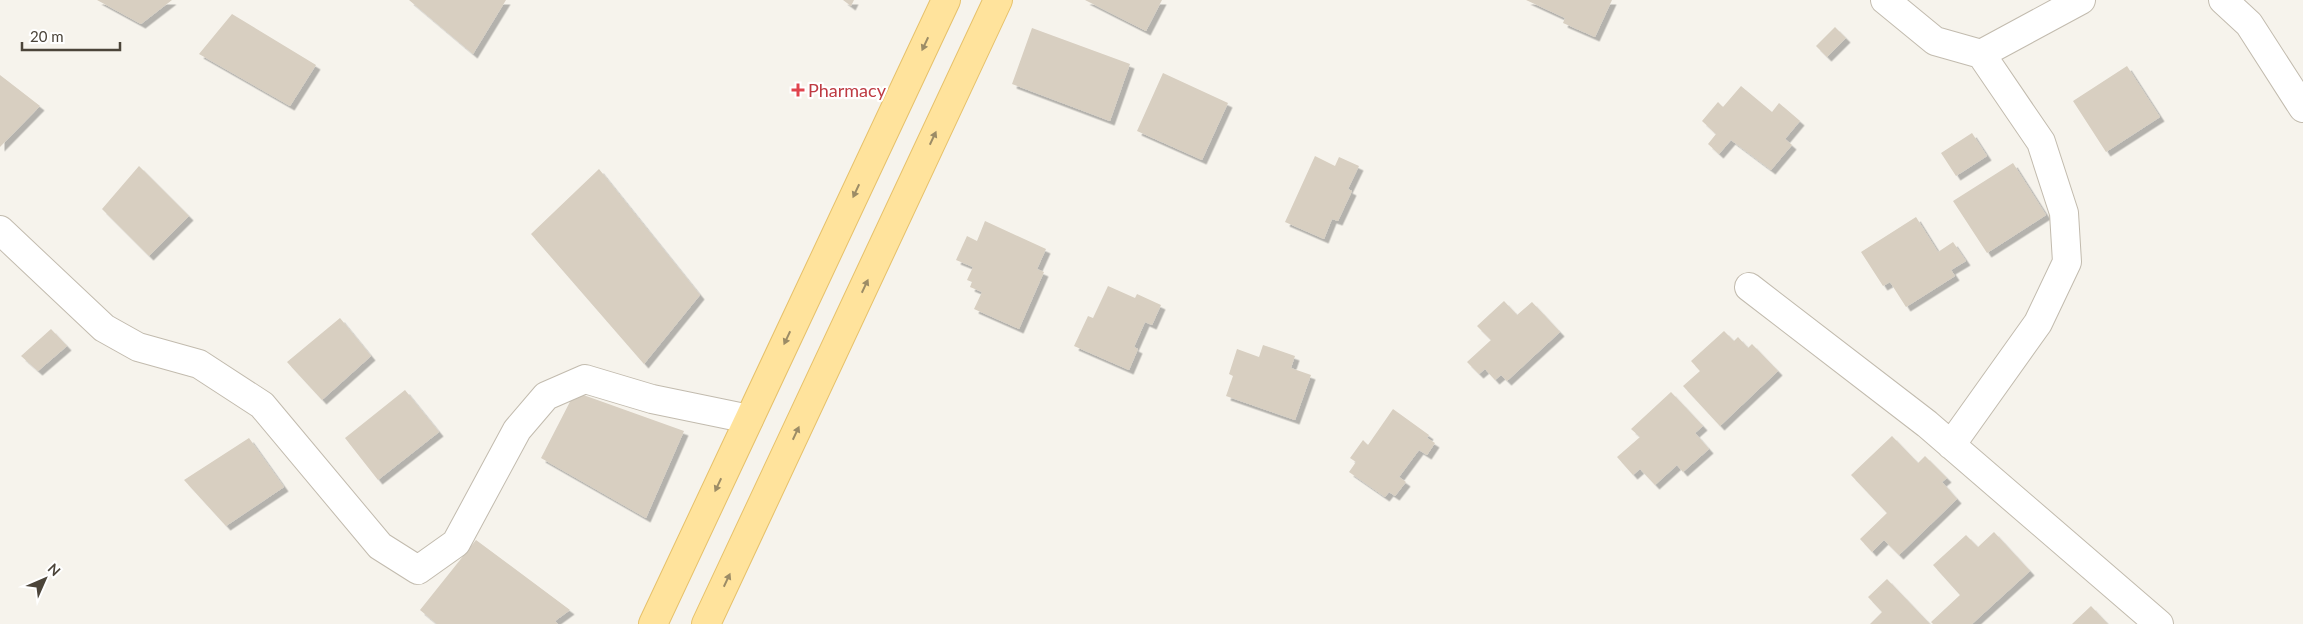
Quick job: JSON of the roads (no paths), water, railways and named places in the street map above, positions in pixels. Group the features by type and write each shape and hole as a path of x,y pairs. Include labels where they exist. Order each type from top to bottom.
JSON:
{"main road":[{"path":"653,624 946,0"},
{"path":"706,624 998,0"}],"street":[{"path":"1885,0 1935,41 1981,54 2041,142 2064,213 2067,262 2038,323 1952,445"},
{"path":"1981,54 2081,0"},
{"path":"2223,0 2249,24 2303,108"},
{"path":"0,230 104,328 138,346 198,364 262,405 380,546 418,570 456,543 517,430 546,396 585,379 652,399 749,419"},
{"path":"1750,287 1927,424 2159,624"}],"place":[{"name":"Pharmacy","path":"798,90"}]}
